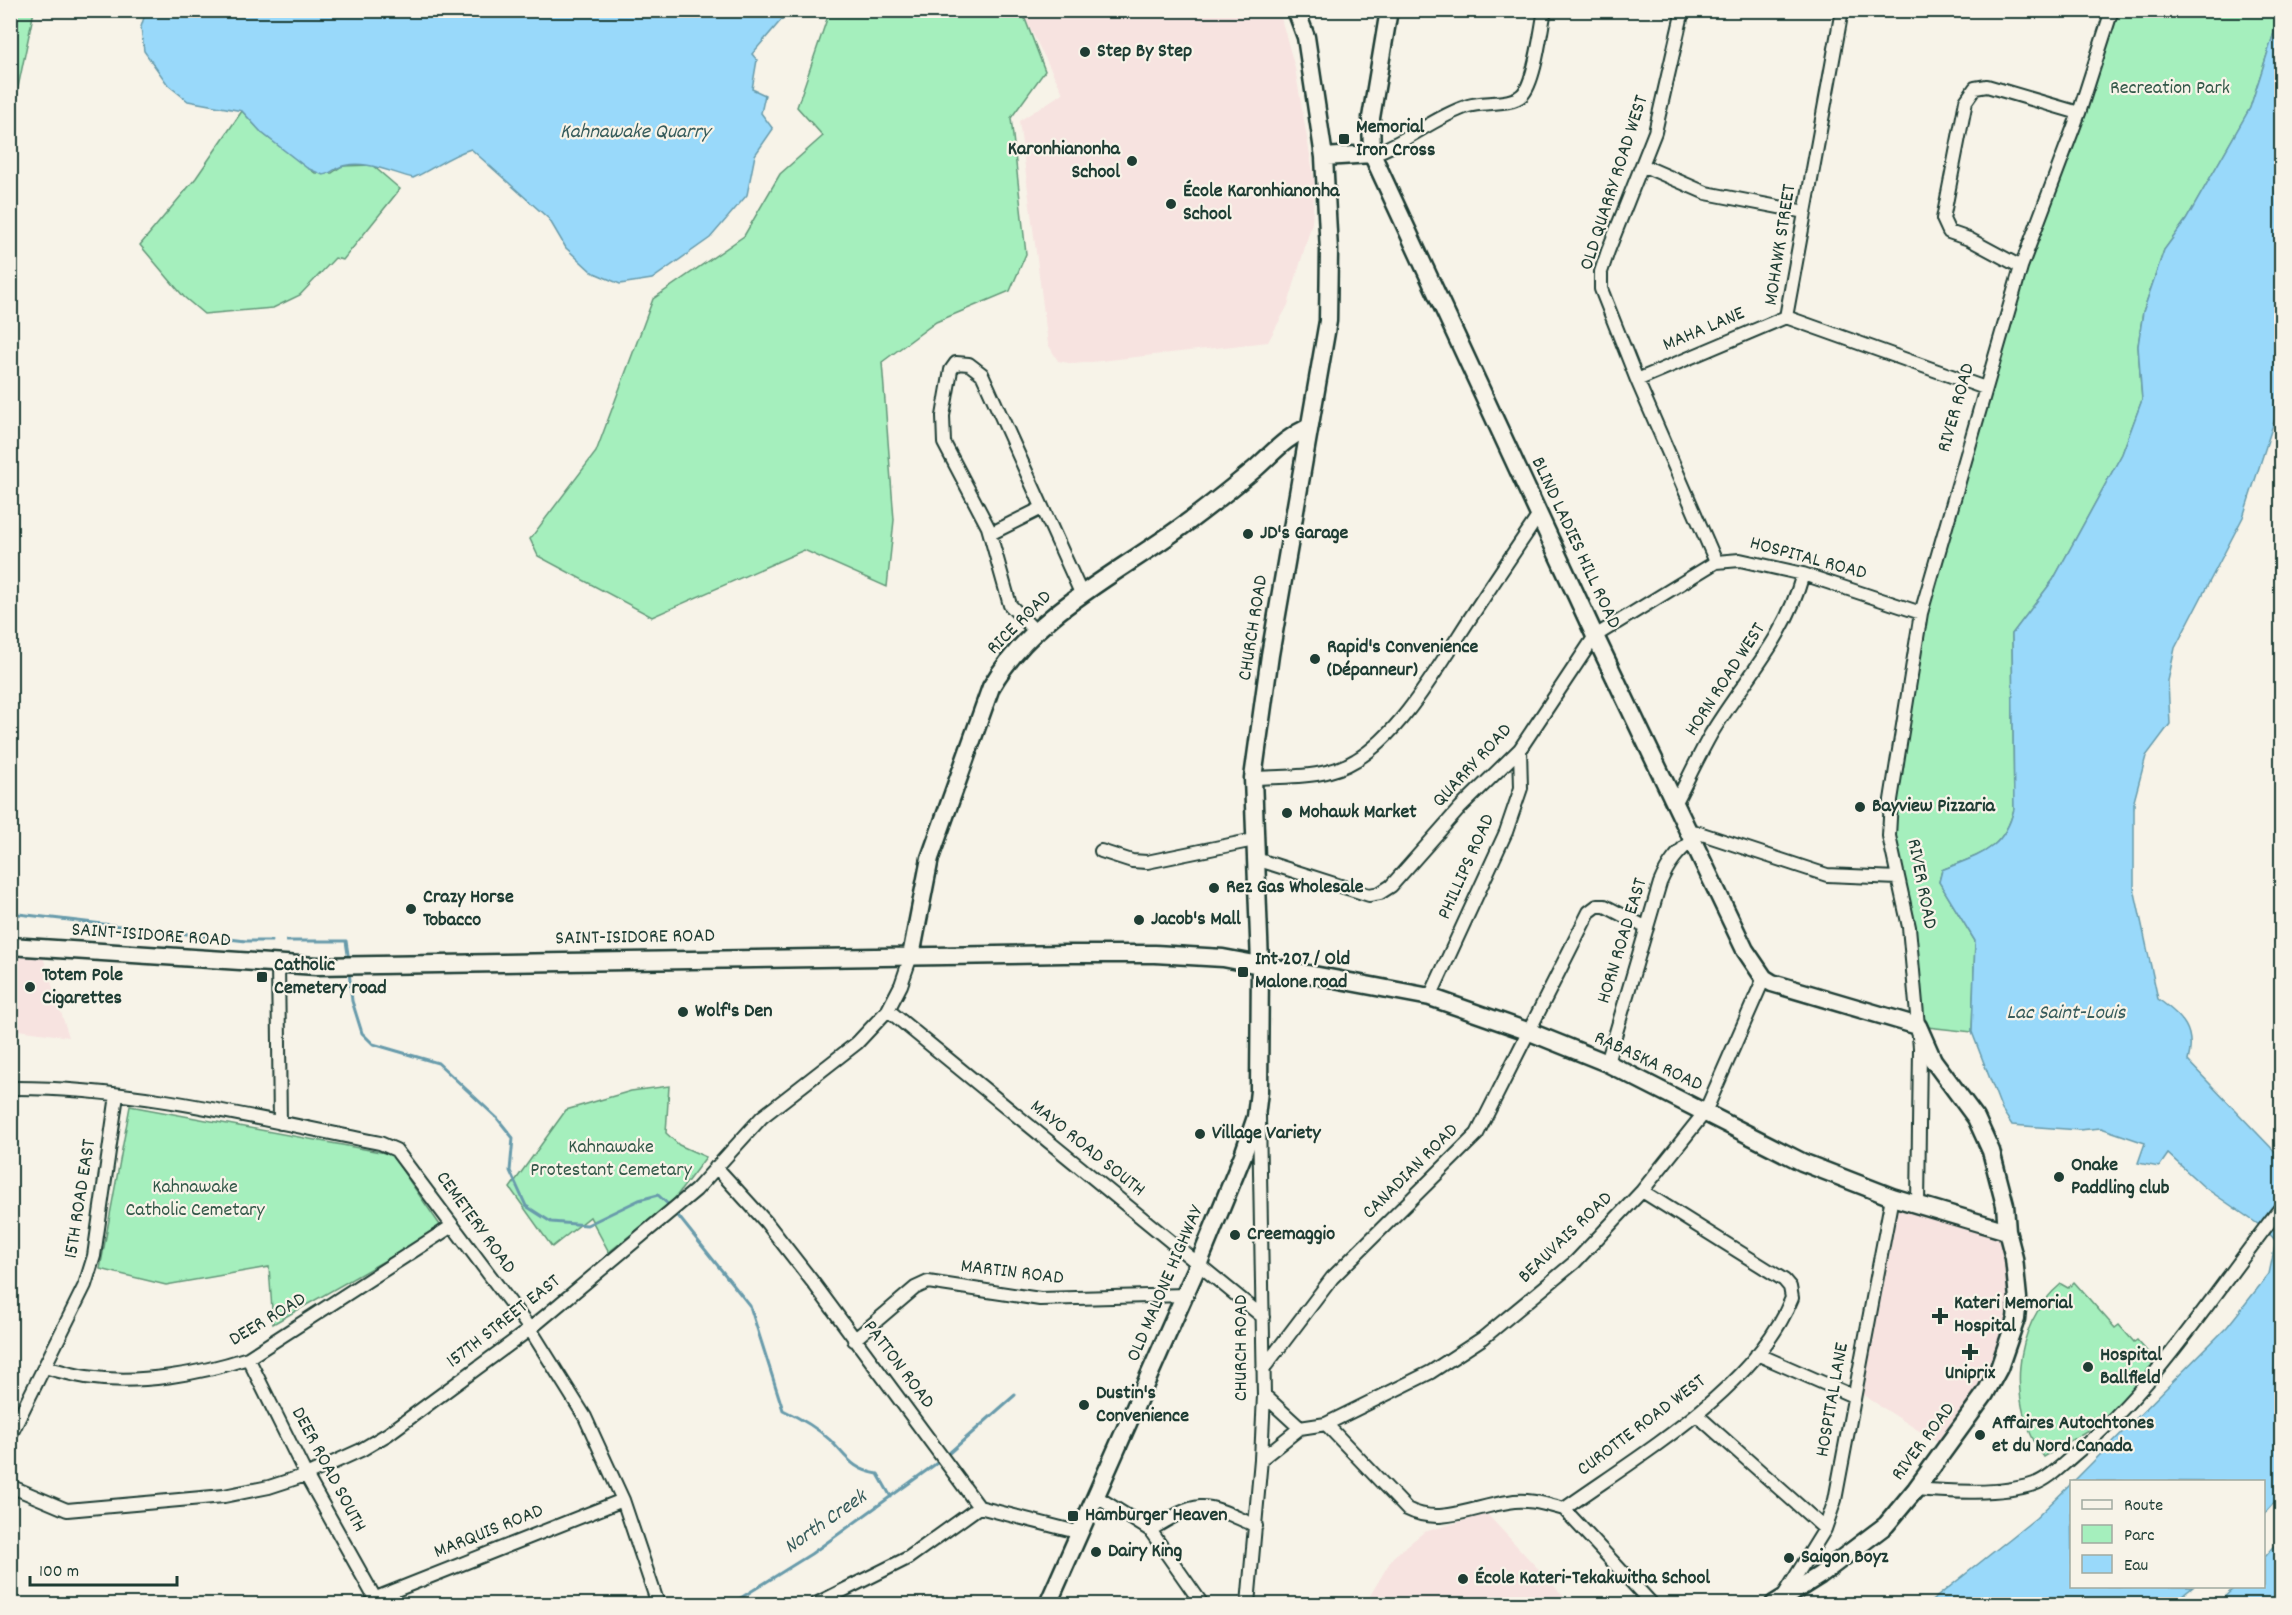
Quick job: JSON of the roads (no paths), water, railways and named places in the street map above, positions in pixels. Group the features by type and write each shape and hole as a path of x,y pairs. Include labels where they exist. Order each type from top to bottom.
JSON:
{"street":[{"path":"1296,10 1308,48 1324,157 1372,154 1396,145 1460,109 1478,103 1510,100 1521,95 1529,82 1545,10"},
{"path":"1372,154 1371,118 1389,10"},
{"name":"OLD QUARRY ROAD WEST","path":"1683,10 1665,95 1644,166 1601,272 1601,289 1605,305 1636,380 1716,562"},
{"name":"MOHAWK STREET","path":"1842,10 1786,316 1985,388"},
{"name":"RIVER ROAD","path":"1778,1602 1820,1575 1886,1525 1916,1489 1985,1394 2009,1344 2018,1298 2005,1205 1982,1127 1933,1060 1918,1026 1909,927 1889,836 1891,800 1921,613 2021,267 2079,113 2112,10"},
{"path":"2021,267 1969,239 1949,232 1943,219 1966,101 1975,88 1987,86 2079,113"},
{"name":"BLIND LADIES HILL ROAD","path":"1372,154 1595,636 1745,950 1764,978"},
{"name":"CHURCH ROAD","path":"1260,964 1253,778 1270,655 1328,321 1329,251 1324,157"},
{"path":"1644,166 1706,194 1805,212"},
{"name":"MAHA LANE","path":"1636,380 1786,316"},
{"path":"1036,632 1010,605 990,534 944,442 943,416 951,370 956,363 969,363 982,374 1081,593"},
{"name":"RICE ROAD","path":"911,956 930,858 991,687 999,673 1036,632 1081,593 1180,528 1257,466 1287,438 1309,427"},
{"path":"990,534 1042,508"},
{"path":"1253,778 1313,775 1335,770 1357,760 1384,736 1434,676 1539,515"},
{"name":"HOSPITAL ROAD","path":"1716,562 1740,560 1803,574 1921,613"},
{"path":"1595,636 1716,562"},
{"name":"HORN ROAD WEST","path":"1675,804 1711,734 1775,641 1794,606 1803,574"},
{"name":"QUARRY ROAD","path":"1256,859 1369,894 1380,893 1391,886 1460,808 1520,749 1595,636"},
{"name":"PHILLIPS ROAD","path":"1430,997 1506,832 1521,788 1523,774 1520,749"},
{"path":"1690,835 1827,875 1898,878"},
{"name":"HORN ROAD EAST","path":"1607,1063 1666,868 1690,835"},
{"path":"1101,850 1132,861 1147,862 1254,840"},
{"name":"CANADIAN ROAD","path":"1263,1369 1332,1278 1477,1134 1589,912 1597,906 1605,906 1647,928"},
{"name":"SAINT-ISIDORE ROAD","path":"10,946 279,964 1155,954 1260,964"},
{"name":"157TH STREET EAST","path":"10,1486 59,1508 75,1510 224,1496 269,1487 306,1475 361,1450 387,1434 530,1329 674,1210 762,1117 857,1043 888,1010 901,985 911,956"},
{"path":"279,964 280,1123"},
{"name":"RABASKA ROAD","path":"1260,964 1430,997 1530,1032 1607,1063 1777,1150 1892,1197 2007,1231"},
{"name":"OLD MALONE HIGHWAY","path":"1048,1605 1198,1265 1256,1117 1259,1091 1260,964"},
{"path":"1764,978 1780,986 1918,1026 1921,1113 1918,1205"},
{"name":"BEAUVAIS ROAD","path":"1261,1459 1300,1428 1326,1424 1431,1372 1483,1338 1575,1262 1642,1191 1705,1113 1764,978"},
{"name":"MAYO ROAD SOUTH","path":"888,1010 1263,1317"},
{"name":"CEMETERY ROAD","path":"10,1088 117,1095 190,1106 380,1143 396,1150 530,1329 585,1418 623,1500 658,1605"},
{"name":"CHURCH ROAD","path":"1248,1605 1256,1526 1264,1395 1259,1091"},
{"name":"15TH ROAD EAST","path":"10,1436 85,1285 94,1256 117,1095"},
{"name":"PATTON ROAD","path":"717,1167 766,1222 979,1507"},
{"name":"CUROTTE ROAD WEST","path":"1564,1509 1697,1415 1757,1354 1792,1298 1790,1287 1784,1280 1642,1191"},
{"name":"HOSPITAL LANE","path":"1778,1602 1825,1529 1835,1500 1892,1197"},
{"path":"1916,1489 1959,1492 2034,1484 2058,1468 2102,1432 2168,1359 2282,1206"},
{"name":"DEER ROAD","path":"45,1367 85,1377 121,1379 212,1370 249,1358 452,1226"},
{"name":"MARTIN ROAD","path":"854,1340 915,1288 928,1282 1040,1299 1185,1295"},
{"path":"1757,1354 1853,1396"},
{"name":"DEER ROAD SOUTH","path":"249,1358 306,1475 373,1602"},
{"path":"1264,1395 1300,1428"},
{"path":"1697,1415 1825,1529"},
{"path":"1326,1424 1407,1509 1420,1516 1437,1518 1509,1501 1539,1502 1564,1509 1652,1605"},
{"path":"1097,1497 1150,1530 1202,1605"},
{"name":"MARQUIS ROAD","path":"373,1602 623,1500"},
{"path":"1150,1530 1187,1508 1204,1506 1256,1526"},
{"path":"816,1605 908,1558 979,1507 1081,1533"}],"water":[{"name":"Kahnawake Quarry","path":"146,10 789,11 752,54 757,60 752,89 765,95 761,113 773,129 755,155 747,195 710,238 652,279 620,284 592,272 566,248 549,219 471,149 413,178 358,164 340,167 323,175 307,168 262,133 242,111 188,101 168,85 144,51 141,27"},
{"name":"Lac Saint-Louis","path":"2281,11 2281,400 2243,517 2175,648 2168,681 2170,724 2146,756 2134,801 2134,888 2158,999 2181,1018 2189,1033 2188,1061 2281,1158 2281,1495 2265,1513 2265,1480 2075,1480 2227,1327 2269,1274 2276,1241 2265,1229 2204,1187 2168,1154 2159,1167 2138,1163 2145,1143 2101,1128 2079,1130 2012,1125 2002,1110 1972,1032 1975,941 1939,882 1942,870 1988,850 2004,834 2010,823 2014,809 2012,634 2053,580 2122,454 2142,400 2138,346 2143,312 2164,250 2186,220 2250,108"},
{"path":"2070,1485 2070,1588 2192,1588 2172,1604 1928,1604 2036,1518"},
{"path":"2281,1539 2281,1604 2217,1604 2234,1588 2265,1588 2265,1557"}],"waterway":[{"path":"10,913 246,941 272,941"},
{"path":"287,941 346,941 349,961"},
{"path":"349,971 352,1001 362,1033 373,1044 438,1063 497,1118 513,1138 510,1171 526,1206 551,1222 587,1225 639,1200 658,1195 671,1207"},
{"path":"675,1212 750,1306 783,1410 819,1431 856,1466 878,1474 891,1497"},
{"name":"North Creek","path":"948,1454 1015,1395"},
{"name":"North Creek","path":"731,1604 811,1554 937,1463"}],"place":[{"name":"Step By Step","path":"1085,52"},
{"name":"Memorial Iron Cross","path":"1344,139"},
{"name":"Karonhianonha School","path":"1132,161"},
{"name":"École Karonhianonha School","path":"1171,204"},
{"name":"JD's Garage","path":"1248,534"},
{"name":"Rapid's Convenience (Dépanneur)","path":"1315,659"},
{"name":"Bayview Pizzaria","path":"1860,807"},
{"name":"Mohawk Market","path":"1287,813"},
{"name":"Rez Gas Wholesale","path":"1214,888"},
{"name":"Crazy Horse Tobacco","path":"411,909"},
{"name":"Jacob's Mall","path":"1139,920"},
{"name":"Int 207 / Old Malone road","path":"1243,972"},
{"name":"Catholic Cemetery road","path":"262,977"},
{"name":"Totem Pole Cigarettes","path":"30,987"},
{"name":"Wolf's Den","path":"683,1012"},
{"name":"Village Variety","path":"1200,1134"},
{"name":"Onake Paddling club","path":"2059,1177"},
{"name":"Creemaggio","path":"1235,1235"},
{"name":"Kateri Memorial Hospital","path":"1940,1316"},
{"name":"Uniprix","path":"1970,1352"},
{"name":"Hospital Ballfield","path":"2088,1367"},
{"name":"Dustin's Convenience","path":"1084,1405"},
{"name":"Affaires Autochtones et du Nord Canada","path":"1980,1435"},
{"name":"Hamburger Heaven","path":"1073,1516"},
{"name":"Dairy King","path":"1096,1552"},
{"name":"Saigon Boyz","path":"1789,1558"},
{"name":"École Kateri-Tekakwitha School","path":"1463,1579"}],"park label":[{"name":"Recreation Park","path":"2170,89"},
{"name":"Kahnawake Protestant Cemetary","path":"611,1160"},
{"name":"Kahnawake Catholic Cemetary","path":"195,1200"}]}
